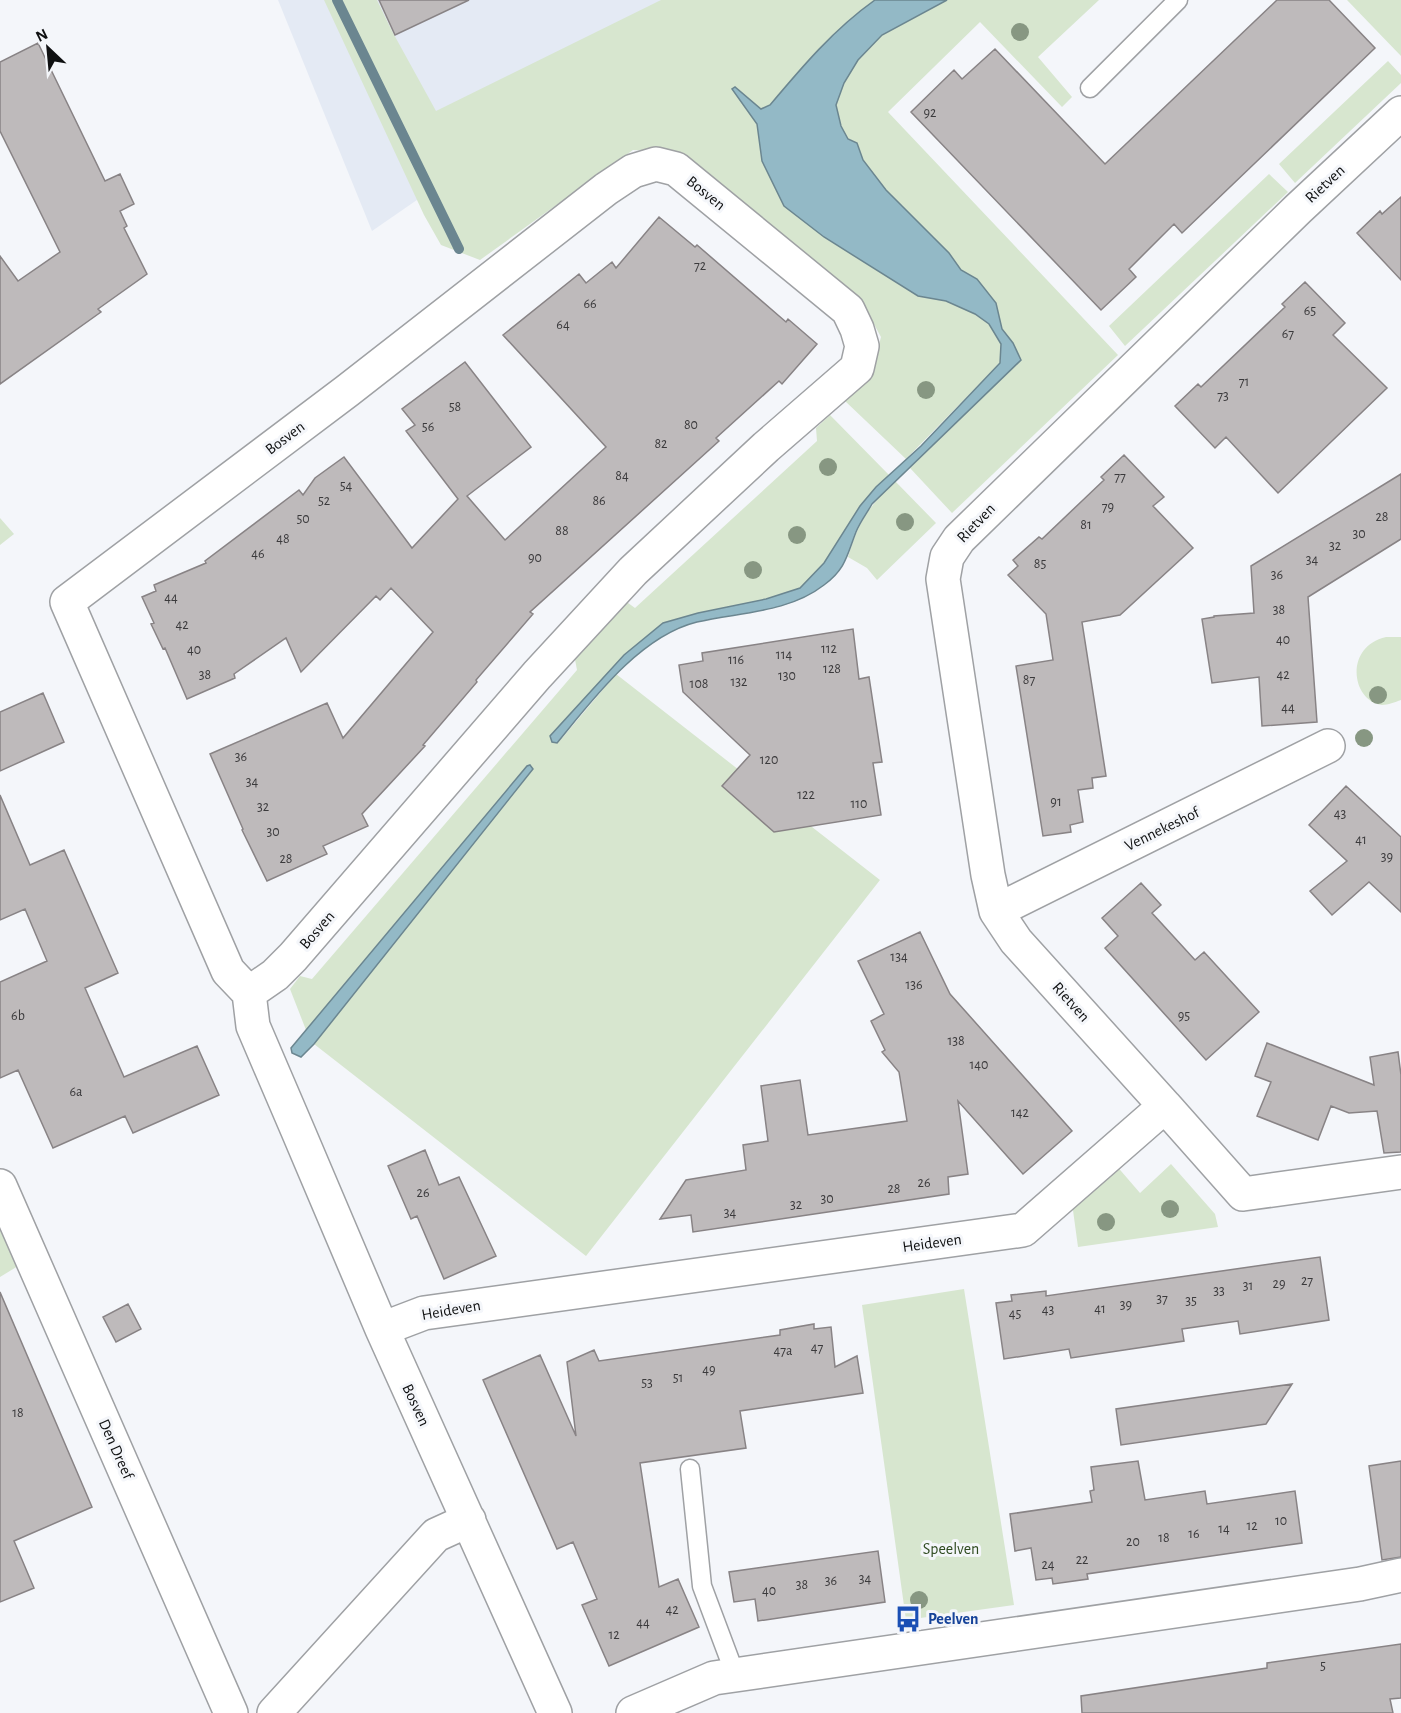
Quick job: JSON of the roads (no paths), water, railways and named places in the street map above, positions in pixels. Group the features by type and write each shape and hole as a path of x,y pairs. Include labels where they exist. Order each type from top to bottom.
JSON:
{"street":[{"name":"Rietven","path":"1165,1106 1016,941 996,911 988,875 943,579 947,557 959,539 1298,209 1401,113"},
{"name":"Bosven","path":"249,993 275,975 293,957 537,675 633,571 766,447 857,368 862,346 848,310 676,169 656,164 633,171 606,189 347,392 67,602 228,971 249,993 253,1026 382,1329 555,1713"},
{"name":"Vennekeshof","path":"996,911 1328,746"},
{"path":"1165,1106 1244,1194 1401,1172"},
{"name":"Heideven","path":"382,1329 424,1313 1023,1230 1165,1106"},
{"name":"Den Dreef","path":"0,1186 231,1713"},
{"path":"274,1713 436,1535 469,1520"},
{"path":"633,1713 714,1678 735,1674 1348,1586 1401,1575"}],"lane":[{"path":"1090,88 1178,0"},
{"path":"690,1469 702,1586 735,1674"}],"water":[{"path":"875,0 947,0 882,35 858,60 844,83 836,105 841,126 848,139 857,143 863,160 886,190 949,253 961,270 977,279 996,303 1002,329 1013,343 1021,360 872,504 858,528 845,561 837,573 824,585 795,601 779,606 697,622 676,629 637,655 619,671 557,743 552,742 550,736 624,655 663,623 766,599 800,588 824,563 860,506 876,487 921,446 1000,363 1001,344 989,324 975,314 946,301 918,296 824,237 784,206 762,161 757,124 732,89 735,87 761,109 770,105 832,36"},
{"path":"530,765 533,769 314,1044 301,1057 292,1053 291,1048"}],"waterway":[{"path":"337,0 459,249"}],"place":[{"name":"Peelven","path":"908,1619"}],"park label":[{"name":"Speelven","path":"951,1549"}]}
